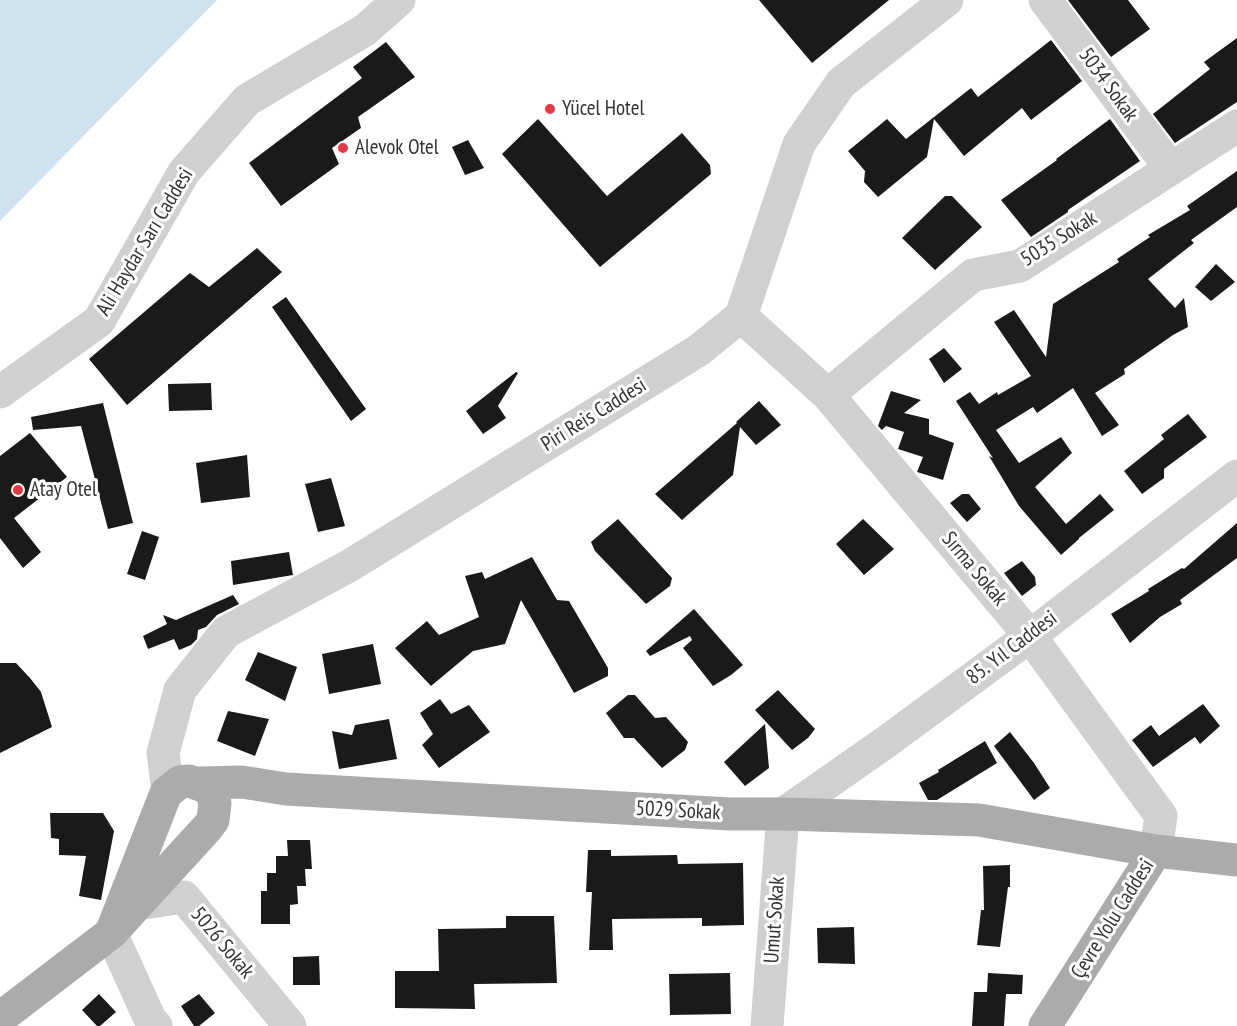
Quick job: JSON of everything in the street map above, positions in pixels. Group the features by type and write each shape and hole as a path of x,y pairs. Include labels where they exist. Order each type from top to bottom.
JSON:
{"main road":[{"name":"5029 Sokak","path":"180,789 242,782 286,789 730,814 979,820 1156,851"},
{"path":"180,789 162,810 164,818 168,826 175,831 192,835 262,795 286,789"},
{"path":"0,1018 111,933 210,824 215,803 212,794 180,789"},
{"path":"111,933 180,789"},
{"name":"Çevre Yolu Caddesi","path":"1045,1026 1156,851 1237,860"}],"street":[{"name":"Ali Haydar Sarı Caddesi","path":"0,392 99,321 184,172 247,100 365,30 399,0"},
{"path":"741,316 799,144 841,83 947,0"},
{"name":"5034 Sokak","path":"1045,0 1170,169"},
{"name":"5035 Sokak","path":"828,395 973,275 1020,266 1237,126"},
{"name":"Sırma Sokak","path":"741,316 828,395 1030,636 1161,816 1156,851"},
{"name":"Piri Reis Caddesi","path":"180,789 176,773 163,753 180,690 226,632 349,566 699,350 741,316"},
{"name":"85. Yıl Caddesi","path":"783,814 886,742 1030,636 1237,476"},
{"name":"Umut Sokak","path":"767,1026 783,814"},
{"name":"5026 Sokak","path":"137,904 184,897 290,1026"},
{"path":"111,933 142,1020"}],"water":[{"path":"0,0 217,0 0,221"}],"building":[{"path":"759,0 889,0 812,63"},
{"path":"1068,0 1128,0 1150,29 1111,57"},
{"path":"1237,38 1237,102 1175,143 1153,114 1210,69 1204,62"},
{"path":"1051,40 1082,81 1031,120 1022,108 964,156 934,119 927,157 878,197 864,182 865,171 848,151 887,119 906,139 971,88 978,97"},
{"path":"386,42 415,77 358,117 361,128 332,148 339,164 281,206 249,163 362,78 353,67"},
{"path":"538,119 607,196 682,133 710,165 711,174 600,267 502,154"},
{"path":"1110,119 1140,161 1031,237 1001,200"},
{"path":"468,140 484,168 465,175 452,147"},
{"path":"1237,171 1237,207 1191,240 1194,243 1148,279 1175,308 1184,298 1188,327 1124,369 1125,374 1095,393 1119,425 1102,436 1073,388 1037,413 1033,407 996,430 1019,463 1061,437 1072,453 1035,487 1066,524 1100,494 1114,510 1061,555 1019,506 989,456 993,458 956,401 970,392 979,404 997,392 998,395 1031,376 994,322 1014,310 1046,357 1053,304 1119,262 1117,259 1150,237 1148,235 1190,210 1187,206"},
{"path":"945,196 952,196 982,227 935,270 902,238"},
{"path":"257,248 282,272 127,405 89,359 190,273 209,287"},
{"path":"1216,264 1235,282 1211,301 1195,287"},
{"path":"286,297 366,409 351,421 272,307"},
{"path":"944,348 962,369 944,383 929,359"},
{"path":"516,372 518,373 498,406 506,418 483,434 466,411"},
{"path":"211,383 212,410 169,411 168,384"},
{"path":"891,391 921,400 904,413 929,419 929,434 954,443 943,480 917,472 923,457 898,449 904,432 886,426 882,430 878,426"},
{"path":"759,401 781,425 756,445 740,427 733,475 682,520 655,494"},
{"path":"103,403 133,523 108,529 81,426 33,430 31,417"},
{"path":"1188,414 1207,437 1164,469 1164,478 1142,494 1124,471 1164,439 1161,435"},
{"path":"30,433 67,477 14,518 41,552 23,568 0,538 0,456"},
{"path":"247,455 250,497 201,503 196,463"},
{"path":"331,478 345,526 318,532 305,484"},
{"path":"962,494 969,494 981,509 967,522 950,503"},
{"path":"618,519 672,578 670,586 646,604 595,551 591,542"},
{"path":"863,519 894,549 864,575 836,544"},
{"path":"1237,523 1237,558 1180,600 1182,604 1160,617 1130,643 1111,614 1182,568 1184,569"},
{"path":"142,531 159,537 145,580 127,574"},
{"path":"289,552 293,575 233,585 231,561"},
{"path":"532,557 557,600 569,601 608,668 608,676 574,693 521,600 505,644 473,651 431,686 395,648 427,621 439,635 479,617 465,576 482,572 485,579"},
{"path":"1022,561 1035,577 1036,585 1022,596 1004,573"},
{"path":"233,595 239,604 217,615 206,627 198,630 197,639 191,645 179,650 174,639 148,649 143,636 167,624 163,615 176,620"},
{"path":"694,609 743,665 713,686 683,648 692,640 690,636 650,656 646,651"},
{"path":"373,644 381,684 329,694 322,654"},
{"path":"258,652 297,667 285,701 245,680"},
{"path":"0,663 16,663 30,678 41,692 52,727 0,753"},
{"path":"778,690 815,729 808,738 792,750 755,710"},
{"path":"628,695 635,695 655,718 666,717 688,742 685,750 662,768 634,738 624,738 606,713"},
{"path":"440,699 451,714 469,705 490,732 439,768 422,745 433,734 420,713"},
{"path":"1203,704 1220,726 1200,744 1195,737 1153,767 1132,740 1151,725 1159,736"},
{"path":"228,711 269,719 255,756 217,741"},
{"path":"389,719 397,759 339,769 332,731 352,735 355,725"},
{"path":"765,724 769,768 745,786 724,762"},
{"path":"1010,732 1050,788 1034,800 994,746"},
{"path":"985,741 997,763 937,800 928,800 919,783"},
{"path":"50,813 103,813 114,831 101,900 79,896 86,856 59,855 59,839 51,838"},
{"path":"287,840 310,840 312,869 305,869 306,886 297,886 298,904 290,905 290,924 261,924 261,891 267,891 267,873 276,873 276,856 288,856"},
{"path":"588,850 611,850 611,856 677,855 678,864 743,863 744,925 702,926 702,918 612,919 613,950 589,950 592,892 586,892"},
{"path":"1010,865 1010,887 1008,887 1000,947 977,945 981,910 984,910 983,866"},
{"path":"506,916 554,916 557,983 474,984 475,1009 395,1008 395,971 439,971 438,929 506,928"},
{"path":"854,927 855,964 818,963 817,928"},
{"path":"319,956 320,985 293,985 293,957"},
{"path":"730,973 731,1014 670,1015 669,974"},
{"path":"988,973 1023,975 1022,994 1006,994 1004,1026 972,1026 974,992 987,992"},
{"path":"99,994 116,1012 97,1026 82,1010"},
{"path":"199,994 215,1013 199,1026 194,1026 181,1006"}],"place":[{"name":"Yücel Hotel","path":"550,109"},
{"name":"Alevok Otel","path":"343,148"},
{"name":"Atay Otel","path":"18,490"}]}
